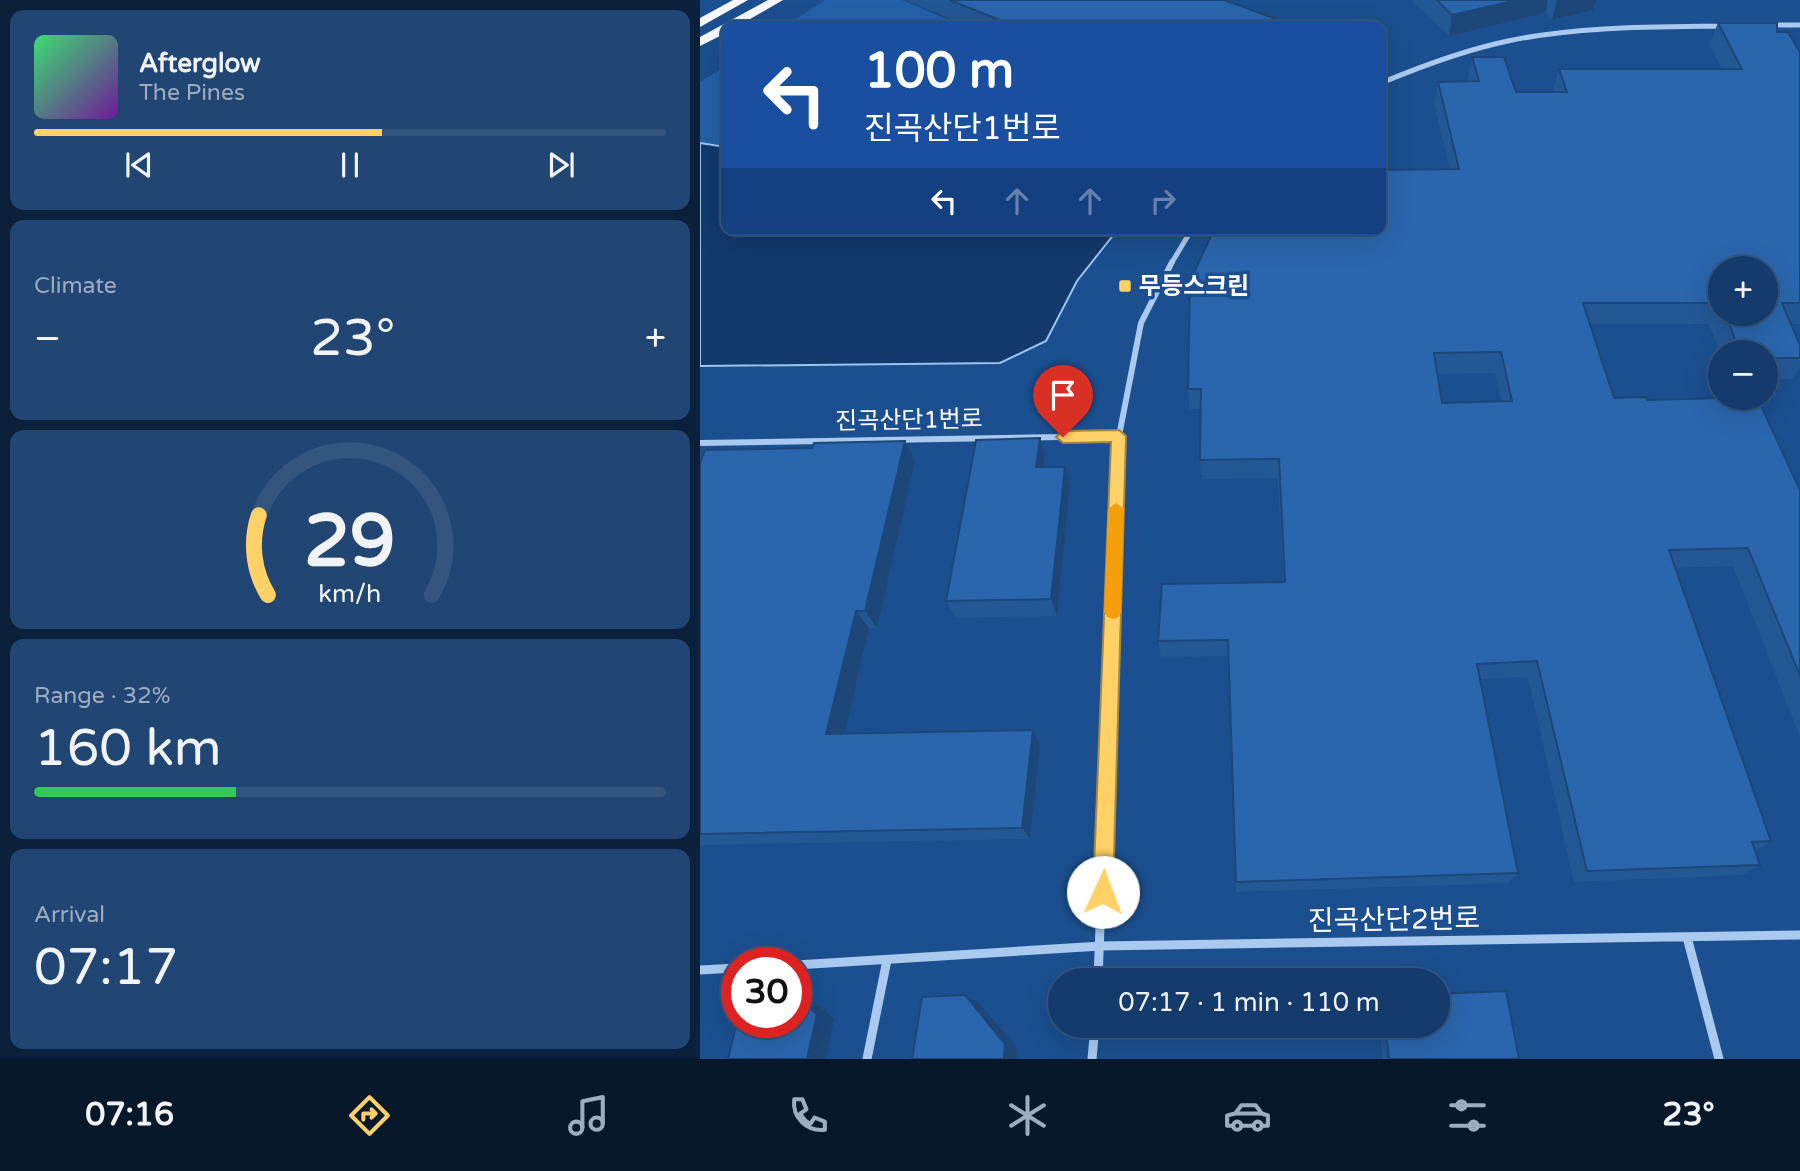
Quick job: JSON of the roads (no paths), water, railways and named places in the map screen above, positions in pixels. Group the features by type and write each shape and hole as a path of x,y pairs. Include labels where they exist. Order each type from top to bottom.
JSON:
{"highway":[{"path":"700,23 742,0"},
{"path":"739,21 777,0"},
{"path":"700,42 721,31"}],"street":[{"path":"1760,26 1800,25"},
{"path":"1386,80 1433,62 1526,37 1599,28 1733,26"},
{"path":"1099,968 1119,436 1142,323 1175,255 1188,235"},
{"name":"진곡산단1번로","path":"700,443 1119,436"},
{"name":"진곡산단2번로","path":"812,964 1101,946 1800,935"},
{"path":"1687,937 1719,1059"},
{"path":"867,1059 887,960"},
{"path":"700,970 721,969"},
{"path":"1092,1059 1094,1038"}],"place":[{"name":"무등스크린","path":"1125,286"}]}
